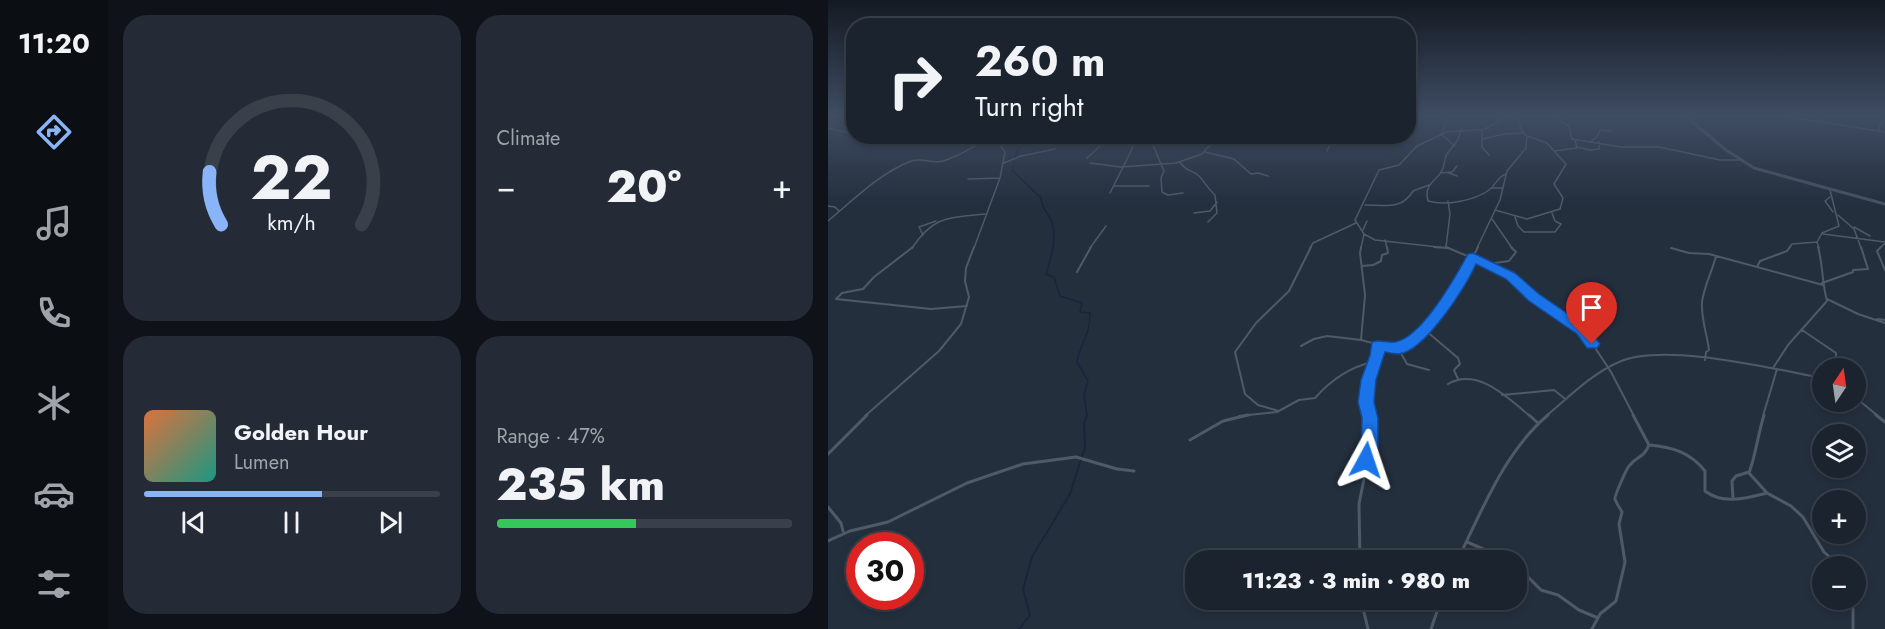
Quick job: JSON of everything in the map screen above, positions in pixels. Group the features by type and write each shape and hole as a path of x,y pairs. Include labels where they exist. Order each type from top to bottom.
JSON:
{"street":[{"path":"828,221 880,179 909,162 923,159 932,163 949,158 978,144"},
{"path":"828,454 854,426 945,345 962,324 969,297 965,281 966,268 1004,163 1004,149 1000,144"},
{"path":"1087,158 1101,144"},
{"path":"1110,193 1133,144"},
{"path":"1153,144 1163,165 1162,192 1165,195 1183,193"},
{"path":"1090,163 1121,167 1163,165 1180,162 1205,152 1213,144"},
{"path":"1327,152 1330,144"},
{"path":"1356,223 1369,186 1379,170 1399,165 1420,144"},
{"path":"1482,144 1482,148 1489,155"},
{"path":"1301,346 1318,336 1338,336 1355,342 1361,340 1377,346 1398,348 1425,330 1465,276 1492,219 1506,174 1526,148 1526,144"},
{"path":"1495,210 1530,219 1552,213 1562,206 1563,198 1554,184 1555,177 1566,164 1548,144"},
{"path":"1554,151 1577,147 1590,150 1599,149 1599,144"},
{"path":"1609,144 1621,147 1659,147 1720,160 1739,160"},
{"path":"1720,144 1739,160 1757,169 1885,204"},
{"path":"1441,173 1448,152 1455,146"},
{"path":"1004,163 1020,156 1035,156 1055,149"},
{"path":"1205,152 1213,157 1230,158 1251,174 1258,173 1268,176"},
{"path":"1180,162 1185,170 1200,177 1205,187 1215,195 1217,214 1208,222"},
{"path":"1449,173 1457,166"},
{"path":"1457,176 1449,173 1436,174 1426,194 1428,201 1434,204 1464,200 1491,188 1503,188"},
{"path":"1491,188 1497,177 1506,174"},
{"path":"968,179 1000,178"},
{"path":"1157,186 1161,185"},
{"path":"1364,205 1401,205 1408,200 1413,191 1429,185"},
{"path":"1114,186 1149,186"},
{"path":"1827,299 1823,284 1824,267 1817,242 1822,233 1839,226 1830,190"},
{"path":"1830,196 1825,201 1826,205 1836,214 1872,238 1885,242 1877,251 1885,270"},
{"path":"1447,248 1450,210 1448,201"},
{"path":"1194,213 1209,211 1217,202"},
{"path":"828,206 836,207 836,210 840,212"},
{"path":"1515,217 1524,232 1555,232 1561,224 1555,221 1552,213"},
{"path":"923,235 919,229 920,226 985,214"},
{"path":"1486,264 1509,261 1516,252 1492,219"},
{"path":"938,221 910,251 874,277 863,289 842,293 837,300 931,309 966,306"},
{"path":"1363,230 1367,221"},
{"path":"1356,223 1364,234 1360,251 1365,299 1361,340"},
{"path":"1278,411 1258,405 1245,394 1235,352 1256,323 1289,291 1313,243 1356,223"},
{"path":"1077,272 1106,226"},
{"path":"1671,248 1716,256 1823,284 1854,270 1869,269 1864,261 1860,238 1854,226"},
{"path":"1822,233 1835,238 1872,238"},
{"path":"1364,234 1370,238 1447,248 1473,257 1510,276 1534,297 1582,330 1608,368 1649,445 1646,455 1629,465 1622,484 1615,493 1615,500 1622,512 1619,524 1625,562 1616,601 1600,614 1592,629"},
{"path":"1362,266 1372,266 1381,261 1382,255 1388,253 1385,240"},
{"path":"1757,267 1760,261 1787,251 1792,244 1817,242"},
{"path":"1705,360 1706,352 1709,350 1707,331 1703,324 1702,303 1706,282 1712,273 1716,256"},
{"path":"1827,299 1885,322"},
{"path":"1749,472 1757,451 1758,434 1775,369 1788,345 1827,299"},
{"path":"1425,330 1458,358 1460,364 1454,370 1458,379"},
{"path":"1802,330 1836,353 1836,358"},
{"path":"1360,550 1359,504 1370,449 1370,418 1366,402 1368,380 1377,355 1377,346"},
{"path":"1398,348 1408,365 1429,370"},
{"path":"1463,550 1498,477 1538,423 1565,399 1608,368 1627,359 1650,353 1812,376"},
{"path":"1190,440 1211,427 1242,416 1278,411 1298,399 1317,397 1329,382 1357,364 1373,362"},
{"path":"1448,384 1458,379 1474,378 1502,395 1538,423"},
{"path":"1502,395 1554,390 1565,399"},
{"path":"1866,406 1885,422"},
{"path":"1649,445 1677,448 1689,456 1705,471 1706,493 1733,499 1767,493"},
{"path":"828,541 843,531 889,521 957,488 1025,464 1076,457 1114,469 1134,471"},
{"path":"1749,472 1767,493 1791,506 1803,517 1829,556"},
{"path":"1733,499 1731,481 1736,476 1749,472"},
{"path":"828,507 841,523 843,531"},
{"path":"1467,542 1479,550"},
{"path":"1527,577 1537,587 1558,595 1579,610 1599,618"},
{"path":"1363,610 1368,629"},
{"path":"1431,629 1438,610"},
{"path":"1853,610 1853,629"}],"waterway":[{"path":"1015,157 1019,144"},
{"path":"1015,163 1012,170 1041,198 1053,227 1053,247 1046,274 1054,277 1060,296 1082,303 1080,312 1090,313 1089,327 1077,362 1088,381 1084,395 1087,415"},
{"path":"1019,629 1030,615 1023,589 1032,557 1070,494 1085,447 1084,424 1087,415"}],"route":[{"path":"1366,460 1370,449 1368,436 1370,418 1366,402 1369,392 1368,380 1376,359 1377,346 1398,348 1423,332 1444,307 1454,289 1465,276 1473,257 1510,276 1523,289 1582,330 1592,344"}]}
